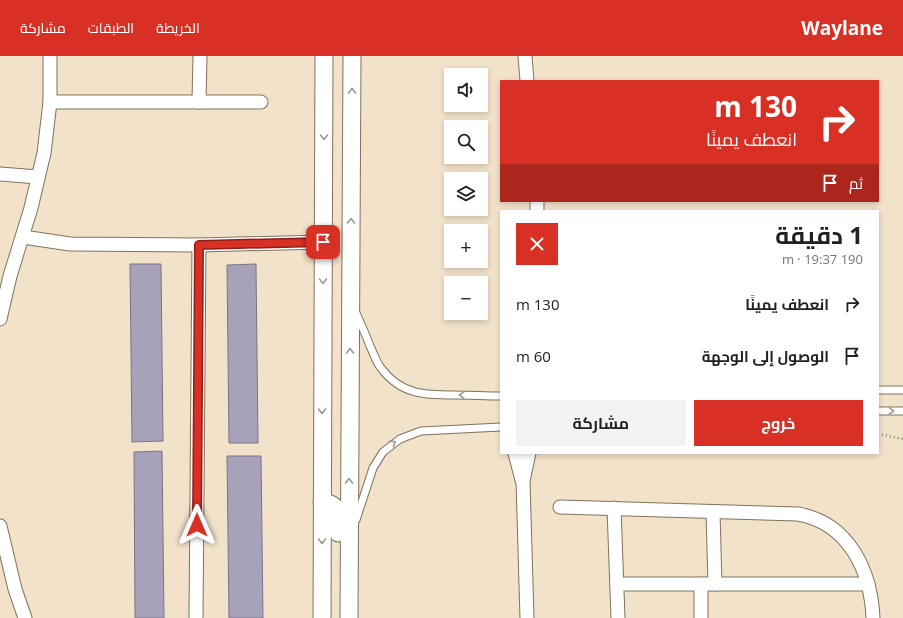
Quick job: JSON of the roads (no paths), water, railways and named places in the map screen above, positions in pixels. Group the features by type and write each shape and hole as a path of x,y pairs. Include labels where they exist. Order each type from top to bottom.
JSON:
{"street":[{"path":"0,319 10,276 23,237 38,177 48,127 50,102 50,56"},
{"path":"199,102 200,56"},
{"path":"322,618 324,56"},
{"path":"349,618 352,56"},
{"path":"525,56 527,80"},
{"path":"50,102 261,102"},
{"path":"0,174 38,177"},
{"path":"23,237 70,244 199,245 323,242"},
{"path":"196,618 199,245"},
{"path":"515,454 523,477"},
{"path":"527,618 523,477 529,454"},
{"path":"322,502 332,504 337,510 340,545 349,561"},
{"path":"560,506 798,514 818,519 836,530 843,537 860,562 868,584 874,618"},
{"path":"614,508 618,618"},
{"path":"713,512 715,584"},
{"path":"0,526 13,582 25,618"},
{"path":"617,584 868,584"},
{"path":"701,584 701,618"}],"lane":[{"path":"350,301 375,358 389,377 398,384 408,390 420,394 500,396"},
{"path":"879,390 903,390"},
{"path":"879,411 903,411"},
{"path":"349,541 373,468 377,460 390,445 400,439 421,431 500,427"}]}
